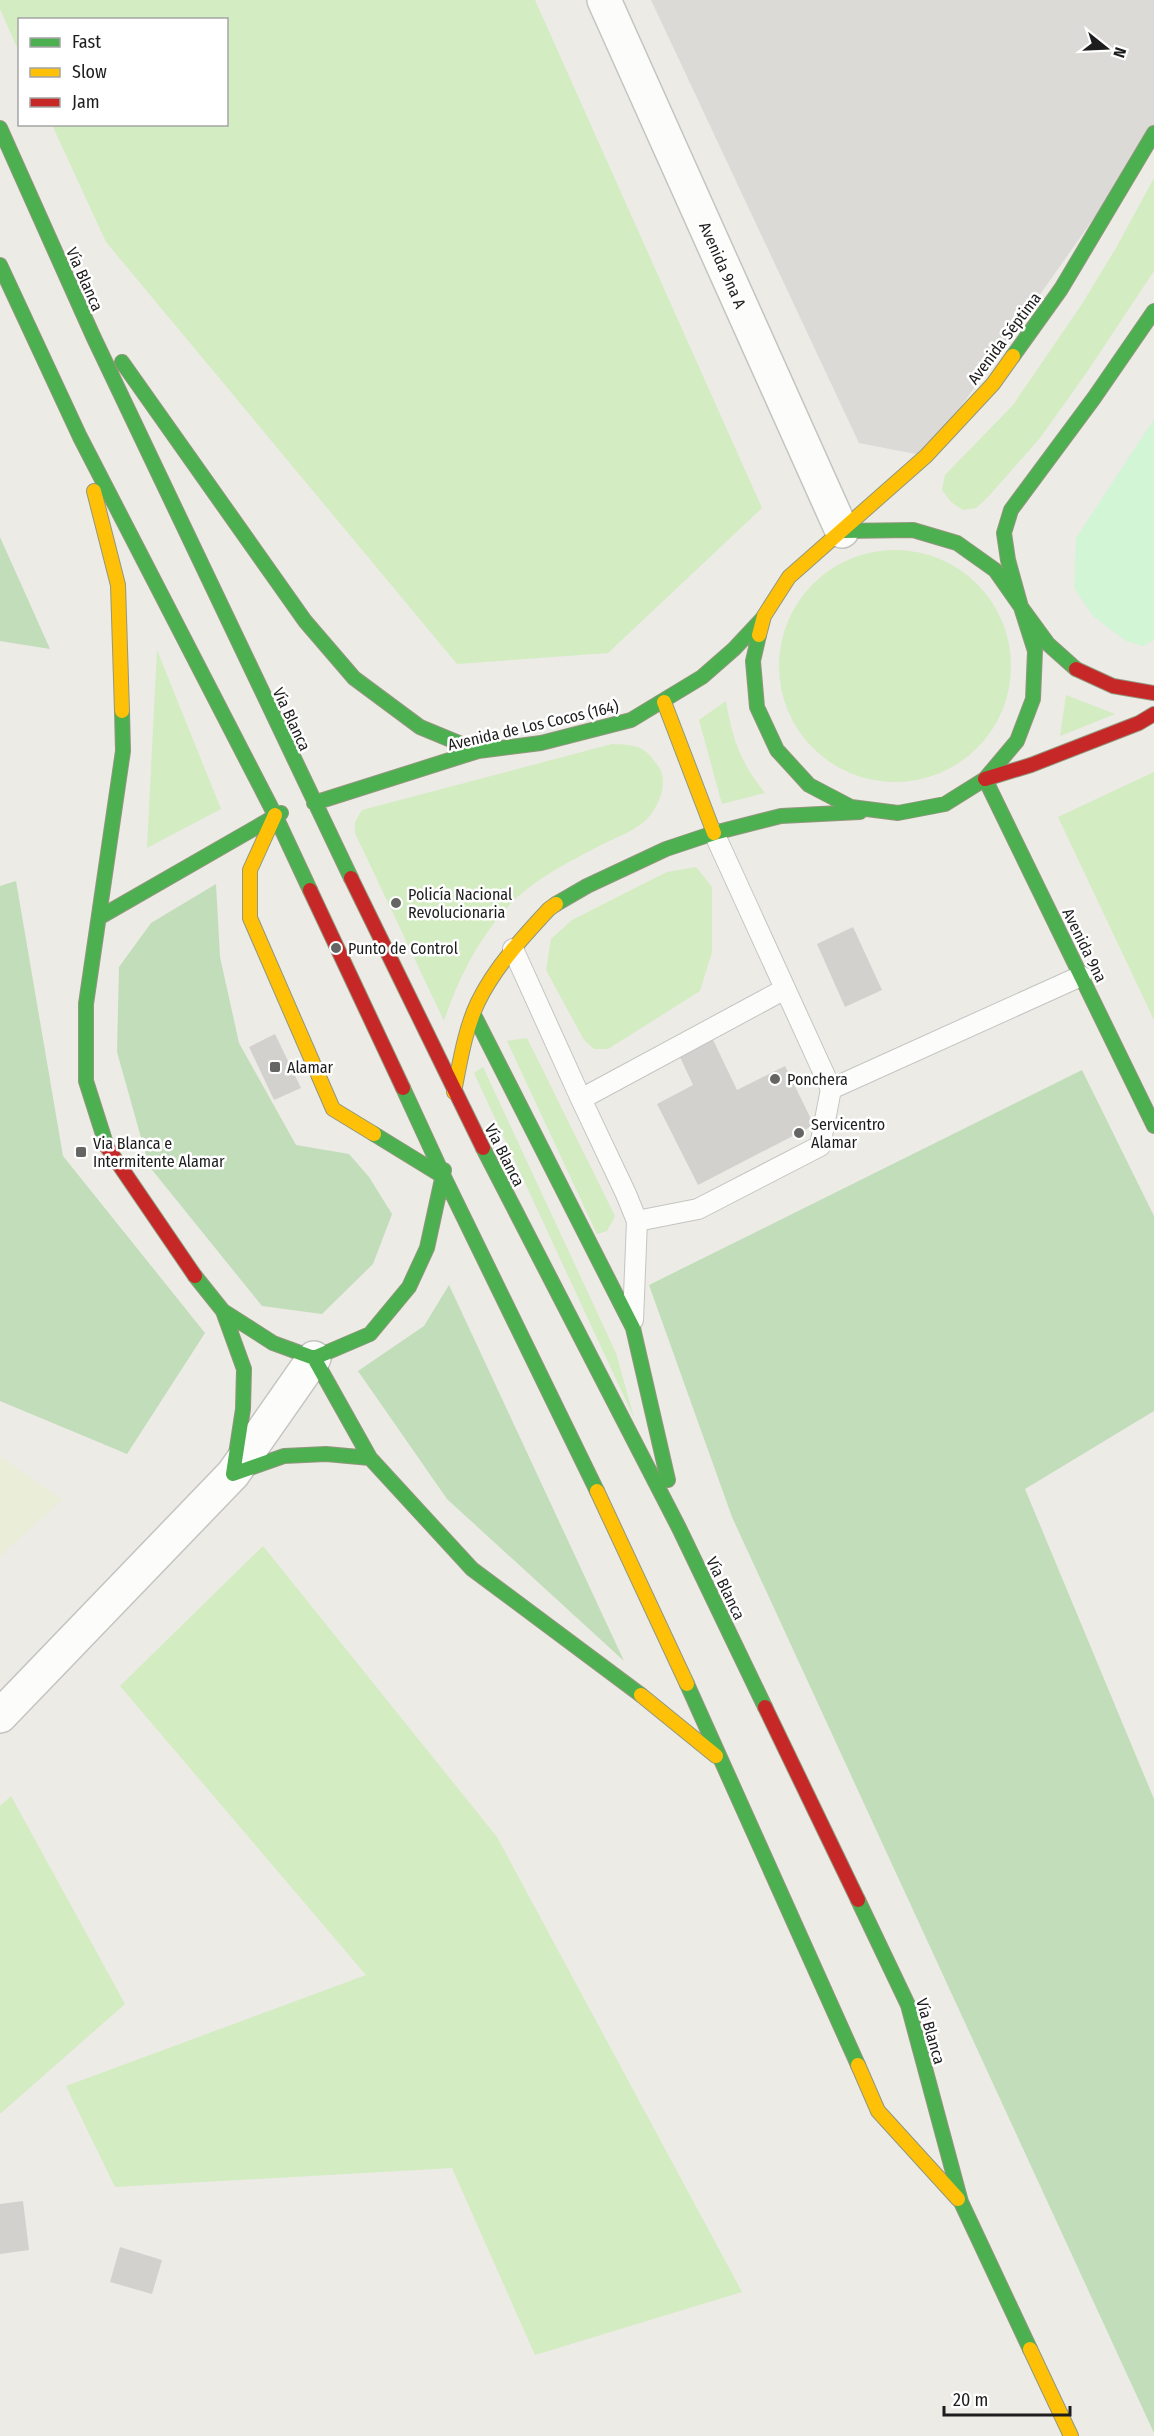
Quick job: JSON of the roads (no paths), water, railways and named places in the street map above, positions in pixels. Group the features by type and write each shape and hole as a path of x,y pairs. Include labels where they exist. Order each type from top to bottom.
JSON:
{"main road":[{"name":"Vía Blanca","path":"0,128 304,806 679,1528 908,2005 961,2202 1071,2436"},
{"name":"Avenida Séptima","path":"764,616 789,577 926,456 993,384 1061,289 1154,133"},
{"name":"Vía Blanca","path":"0,265 80,437 274,815 336,948 365,1004 444,1177 543,1377 723,1763 878,2111 961,2202"},
{"path":"75,297 304,621 354,678 420,728 478,751"},
{"path":"985,779 1017,741 1033,699 1035,651 1008,560 1004,533 1011,510 1094,398 1154,311"},
{"path":"80,437 118,585 123,751 86,1004 87,1081 107,1147 183,1262 223,1311 273,1343 314,1358 370,1458 472,1569 673,1719 723,1763"},
{"path":"842,531 914,530 957,543 994,570 1048,644 1077,670 1113,686 1154,693"},
{"path":"764,616 753,661 757,707 777,750 809,785 851,807 898,813"},
{"name":"Avenida de Los Cocos (164)","path":"100,917 274,815 478,751 541,743 631,720 664,702 702,676 734,649 764,616"},
{"path":"664,702 714,833"},
{"path":"449,1113 464,1045 478,1002 513,949 549,909 587,886 666,849 714,833 781,816 829,812 898,813 945,804 985,779 1139,723 1154,714"},
{"name":"Avenida 9na","path":"985,779 1154,1126"},
{"path":"274,815 250,870 250,918 333,1109 444,1177"},
{"path":"474,1015 633,1328 679,1528"},
{"path":"314,1358 370,1334 409,1287 427,1248 444,1177 444,1145"},
{"path":"223,1311 244,1369 243,1409 232,1474 284,1456 326,1454 370,1458"}],"street":[{"name":"Avenida 9na A","path":"604,0 842,531"},
{"path":"0,1716 232,1474 314,1358"}],"lane":[{"path":"637,1221 698,1209 820,1146 831,1089 714,833"},
{"path":"513,949 637,1221 633,1328"},
{"path":"831,1089 1081,976"},
{"path":"581,1099 785,989"}],"place":[{"name":"Policía Nacional Revolucionaria","path":"396,903"},
{"name":"Punto de Control","path":"336,948"},
{"name":"Alamar","path":"275,1067"},
{"name":"Ponchera","path":"775,1079"},
{"name":"Servicentro Alamar","path":"799,1133"},
{"name":"Via Blanca e Intermitente Alamar","path":"81,1152"}]}
